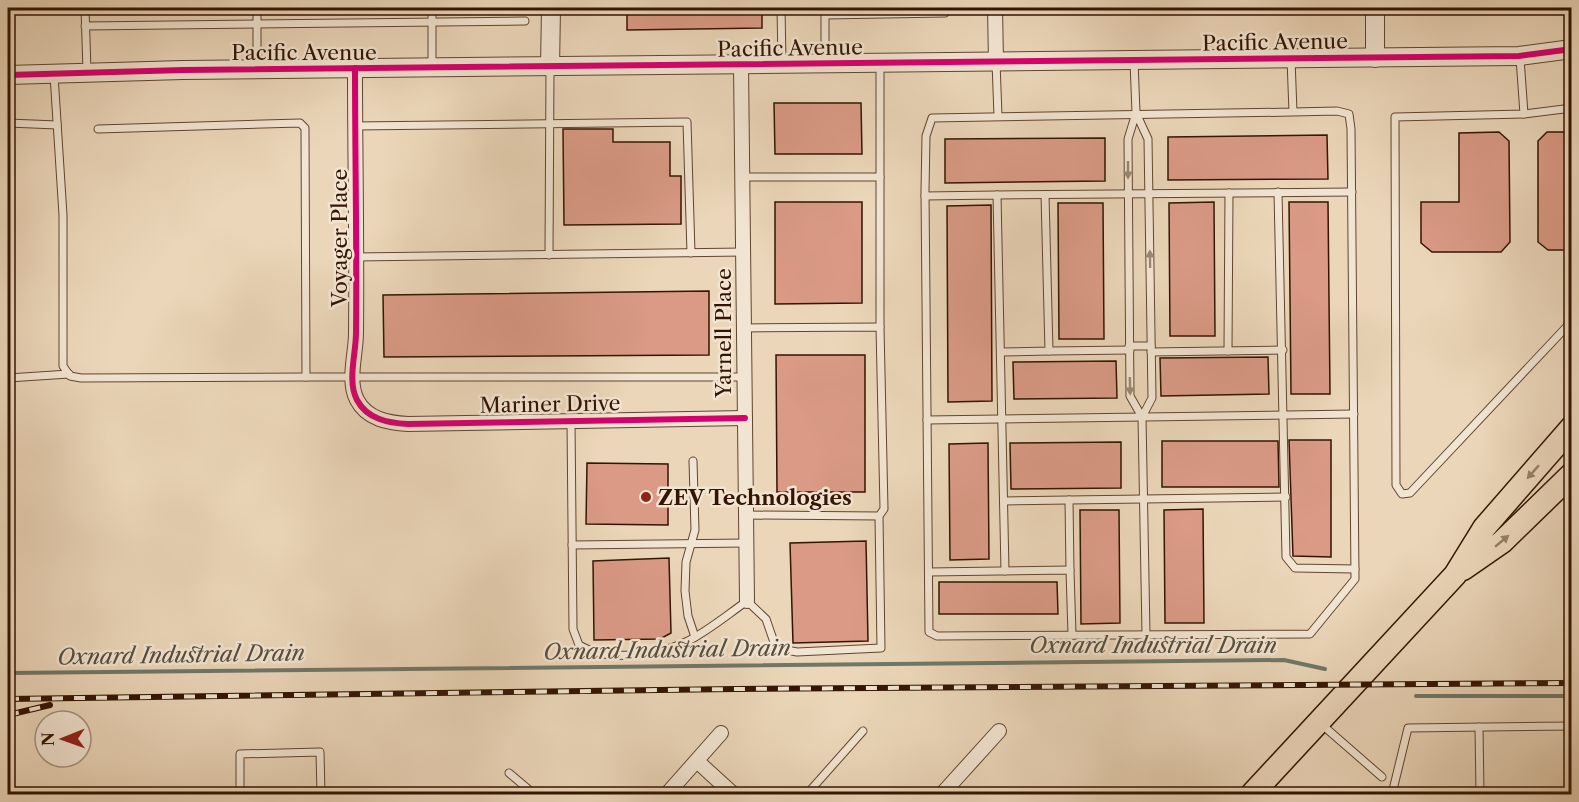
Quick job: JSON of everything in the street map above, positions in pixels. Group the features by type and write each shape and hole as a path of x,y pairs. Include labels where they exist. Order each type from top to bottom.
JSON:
{"main road":[{"path":"1252,795 1455,575 1484,528 1572,428"},
{"path":"1455,575 1502,542 1572,474"}],"street":[{"path":"550,67 551,8"},
{"path":"995,8 996,62"},
{"path":"1375,8 1375,57"},
{"name":"Pacific Avenue","path":"8,75 257,69 1519,56 1572,49"},
{"name":"Yarnell Place","path":"741,65 747,601"},
{"name":"Voyager Place","path":"355,68 356,336 353,378 356,399 361,406"},
{"name":"Mariner Drive","path":"361,406 381,420 393,423 745,418"},
{"path":"942,795 999,731"},
{"path":"667,795 721,733"},
{"path":"697,760 733,795"}],"lane":[{"path":"85,8 87,74"},
{"path":"257,8 257,69"},
{"path":"432,8 432,68"},
{"path":"781,8 782,65"},
{"path":"825,64 825,11 945,13 945,8"},
{"path":"85,26 525,21"},
{"path":"1519,56 1524,114"},
{"path":"1291,59 1293,112"},
{"path":"1134,61 1136,113 1128,139 1130,396 1142,417 1146,634"},
{"path":"996,62 998,116"},
{"path":"571,421 573,629 579,645 594,654 638,655 669,650 695,637 747,601 766,619 776,648 796,652 881,648 879,516 884,509 880,327 880,64"},
{"path":"549,255 550,67"},
{"path":"54,75 63,215 63,366 69,374"},
{"path":"1572,108 1524,114 1395,117 1396,485 1402,494 1410,493 1572,321"},
{"path":"1337,111 1349,114 1352,192 1355,579 1310,634 937,636 928,632 925,196 926,136 932,118 1136,113 1337,111"},
{"path":"1136,113 1148,139 1152,399 1142,417"},
{"path":"355,126 687,122 691,253"},
{"path":"8,123 57,125"},
{"path":"98,129 300,123 305,128 306,377"},
{"path":"743,177 880,177"},
{"path":"1228,351 1229,192"},
{"path":"1278,192 1285,415 1286,557 1289,564 1295,568 1355,568"},
{"path":"925,196 1352,192"},
{"path":"997,195 1005,571"},
{"path":"1045,195 1049,351"},
{"path":"356,258 744,252"},
{"path":"744,328 880,327"},
{"path":"1001,352 1130,348 1283,350"},
{"path":"8,378 69,374 81,378 744,377"},
{"path":"927,420 1354,414"},
{"path":"693,460 695,530 690,544 685,591 695,637"},
{"path":"1004,501 1286,497"},
{"path":"1069,500 1072,635"},
{"path":"746,515 879,516"},
{"path":"572,545 746,543"},
{"path":"929,572 1070,570"},
{"path":"1318,721 1382,777"},
{"path":"1392,795 1408,728 1572,726"},
{"path":"1479,727 1480,795"},
{"path":"807,795 863,731"},
{"path":"240,795 240,754 320,752 321,795"},
{"path":"509,773 534,795"}],"building":[{"path":"627,8 762,8 762,28 627,30"},
{"path":"774,103 861,103 862,154 775,154"},
{"path":"563,129 613,129 613,142 670,142 670,176 681,176 681,224 564,225"},
{"path":"1499,132 1509,141 1510,242 1501,252 1432,252 1421,243 1421,202 1459,202 1459,133"},
{"path":"1547,132 1572,132 1572,250 1548,250 1538,242 1538,141"},
{"path":"1327,135 1328,179 1168,180 1168,137"},
{"path":"1105,138 1105,181 945,183 945,139"},
{"path":"775,202 862,202 862,303 775,304"},
{"path":"1214,202 1215,336 1170,336 1169,203"},
{"path":"1289,202 1328,202 1330,394 1291,394"},
{"path":"1058,203 1103,203 1104,339 1059,339"},
{"path":"991,205 992,401 948,402 947,206"},
{"path":"709,291 709,355 384,357 383,295"},
{"path":"776,355 865,355 865,492 777,492"},
{"path":"1268,357 1269,394 1161,396 1160,358"},
{"path":"1116,361 1117,398 1014,399 1013,362"},
{"path":"1289,440 1331,440 1331,557 1293,556"},
{"path":"1162,441 1278,441 1279,487 1162,487"},
{"path":"1121,442 1121,488 1011,489 1010,443"},
{"path":"988,443 989,559 950,560 949,444"},
{"path":"587,463 668,464 668,525 586,524"},
{"path":"1203,509 1204,623 1165,623 1164,510"},
{"path":"1080,510 1119,510 1120,623 1081,624"},
{"path":"866,541 868,641 793,643 790,543"},
{"path":"669,558 671,633 660,639 594,640 593,561"},
{"path":"939,582 1057,582 1058,614 939,614"}],"waterway":[{"name":"Oxnard Industrial Drain","path":"8,673 1284,660 1325,669"},
{"name":"Oxnard Industrial Drain","path":"1416,696 1572,696"}],"railway":[{"path":"8,699 735,689 1572,683"},
{"path":"8,715 50,705"}],"cycle path":[{"path":"8,75 183,70 1519,56 1572,49"},
{"path":"355,68 356,333 352,376 354,393 366,412 379,419 408,424 745,418"}],"place":[{"name":"ZEV Technologies","path":"646,497"}]}
